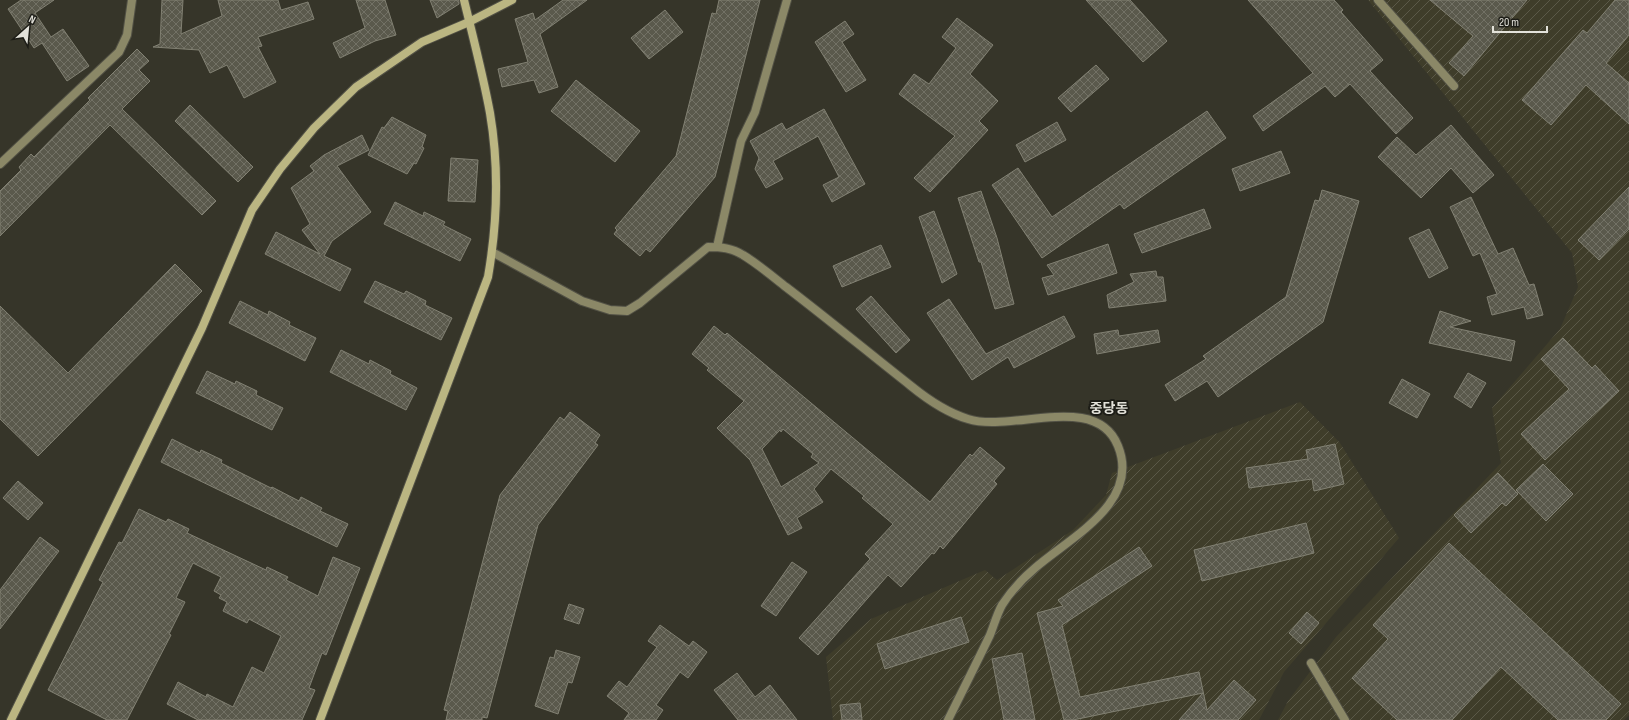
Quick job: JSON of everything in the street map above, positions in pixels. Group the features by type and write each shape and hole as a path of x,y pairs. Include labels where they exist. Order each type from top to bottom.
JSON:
{"street":[{"path":"0,164 119,52 127,36 132,0"},
{"path":"320,720 488,278 492,252 495,168 491,122 464,0"},
{"path":"11,720 202,328 252,210 280,169 314,128 356,87 422,42 469,22 512,0"},
{"path":"717,247 741,141 755,112 787,0"},
{"path":"1378,0 1454,86"},
{"path":"492,252 582,301 610,310 627,311 640,303 708,247 726,247 743,254 815,308 914,388 942,408 968,420 990,422 1086,418 1106,427 1115,437 1123,457 1120,481 1112,500 1095,521 1036,567 1018,584 1002,606 948,720"},
{"path":"1311,664 1345,720"}],"shaded area":[{"path":"1368,0 1629,0 1629,715 1624,720 1278,720 1288,701 1336,637 1501,463 1492,408 1560,329 1578,287 1572,253"},
{"path":"1300,402 1340,443 1399,538 1284,672 1259,720 833,720 826,657 871,619 985,570 997,580 1073,530 1106,495 1112,473"}],"building":[{"path":"21,0 54,0 35,13 51,37 63,29 89,66 67,81 42,43 34,48 8,9"},
{"path":"162,0 183,0 181,34 222,16 218,0 278,0 281,10 308,2 314,19 258,37 262,46 258,47 276,82 244,98 227,65 210,73 199,50 153,47 160,44"},
{"path":"356,0 385,0 396,35 375,41 340,58 333,43 365,28"},
{"path":"430,0 459,0 459,4 437,18"},
{"path":"563,0 587,0 540,34 558,87 539,93 534,80 502,87 498,69 528,62 515,19 533,13 535,20"},
{"path":"719,0 760,0 715,177 650,252 646,249 640,256 614,234 617,230 615,228 676,156 712,13 716,14"},
{"path":"1086,0 1130,0 1167,41 1143,62"},
{"path":"1248,0 1334,0 1343,10 1341,12 1383,60 1370,71 1413,118 1396,134 1350,84 1335,97 1325,86 1263,131 1253,116 1313,73"},
{"path":"1430,0 1527,0 1464,76 1449,63 1473,36"},
{"path":"1615,0 1629,0 1629,35 1606,63 1629,83 1629,124 1586,85 1551,125 1522,100 1583,30 1587,33"},
{"path":"665,10 683,32 649,59 631,38"},
{"path":"957,18 993,45 970,74 998,101 979,121 988,130 930,192 914,178 955,136 899,94 914,74 929,84 956,48 942,37"},
{"path":"845,21 854,34 842,42 866,80 846,92 815,42"},
{"path":"137,49 149,61 139,70 150,81 122,109 216,201 202,215 110,125 0,236 0,191 21,170 19,167 31,154 34,157 90,100 88,98"},
{"path":"1096,65 1109,79 1071,112 1058,98"},
{"path":"576,80 640,131 615,162 551,111"},
{"path":"190,105 253,167 238,182 175,121"},
{"path":"824,109 865,184 832,202 823,185 839,177 818,136 773,161 783,179 766,188 755,169 759,158 750,141 782,123 786,130"},
{"path":"1207,111 1226,138 1124,209 1120,204 1042,258 992,185 1018,168 1052,217"},
{"path":"392,117 426,135 422,147 424,148 416,164 414,163 407,174 368,155 382,127 384,128"},
{"path":"1057,122 1066,140 1025,162 1016,145"},
{"path":"1451,125 1494,175 1473,193 1451,168 1421,198 1378,157 1397,137 1416,155"},
{"path":"362,135 369,150 337,166 371,212 332,241 324,256 351,269 340,291 265,254 276,232 320,254 302,230 310,224 291,188 314,171 310,166 324,155"},
{"path":"1281,151 1290,173 1240,191 1232,169"},
{"path":"451,158 478,160 475,202 448,201"},
{"path":"1629,187 1629,229 1599,260 1578,240"},
{"path":"1322,190 1359,201 1323,322 1218,397 1207,381 1175,401 1165,385 1206,359 1203,356 1286,297 1315,200 1319,201"},
{"path":"981,191 997,238 1014,304 995,309 981,262 979,262 958,198"},
{"path":"1471,197 1498,254 1513,248 1529,285 1534,284 1543,315 1527,319 1524,307 1492,315 1487,297 1497,294 1480,253 1473,256 1450,207"},
{"path":"395,202 423,216 424,212 445,222 443,225 471,239 460,261 384,224"},
{"path":"1204,209 1211,228 1142,253 1134,234"},
{"path":"934,211 957,274 942,283 919,217"},
{"path":"1429,229 1448,268 1429,278 1409,238"},
{"path":"1108,244 1117,273 1048,295 1042,278 1054,275 1047,265"},
{"path":"881,245 891,267 842,287 833,266"},
{"path":"175,264 202,291 38,456 0,419 0,306 68,373"},
{"path":"1156,271 1157,277 1163,277 1166,301 1109,308 1107,295 1134,282 1130,274"},
{"path":"375,281 404,294 406,291 426,301 425,305 452,318 441,340 364,302"},
{"path":"871,296 910,340 896,353 856,309"},
{"path":"949,299 986,354 1064,316 1075,337 1014,368 1008,357 972,380 927,313"},
{"path":"240,301 268,315 269,311 290,322 289,325 316,338 305,361 229,323"},
{"path":"1440,311 1471,321 1450,327 1515,341 1511,361 1429,343"},
{"path":"714,326 725,335 727,333 930,502 970,454 972,456 980,447 1005,468 994,481 997,484 943,549 940,546 934,554 932,553 901,587 888,575 818,655 799,638 870,559 865,554 893,524 862,498 864,496 831,469 814,489 823,502 797,518 802,528 788,535 750,460 717,428 744,401 707,370 709,368 692,354","holes":["783,429 813,454 811,457 819,463 781,487 762,449 780,430 781,432"]},
{"path":"1118,330 1119,336 1158,330 1160,342 1097,354 1094,334"},
{"path":"1563,338 1592,368 1595,365 1619,391 1545,460 1521,434 1569,389 1541,359"},
{"path":"341,350 369,364 370,360 391,371 390,374 417,388 406,410 330,372"},
{"path":"207,371 235,384 236,381 257,391 256,395 283,408 272,430 196,393"},
{"path":"1468,373 1486,383 1471,408 1454,397"},
{"path":"1402,379 1430,394 1417,418 1389,403"},
{"path":"570,412 600,435 595,443 598,445 538,525 487,718 482,717 482,720 446,720 448,711 444,710 500,495 560,417 564,420"},
{"path":"172,439 200,453 201,450 222,460 221,463 299,501 301,497 322,508 320,511 348,524 337,547 161,462"},
{"path":"1335,444 1344,484 1314,491 1312,479 1249,488 1246,468 1308,459 1306,450"},
{"path":"1543,464 1573,494 1546,521 1516,490"},
{"path":"1498,473 1518,494 1506,506 1502,503 1471,533 1454,515"},
{"path":"18,481 43,503 28,520 3,498"},
{"path":"139,509 166,522 168,519 189,529 187,533 266,570 267,567 288,577 286,580 318,596 333,557 360,568 326,655 322,653 309,688 315,690 302,720 198,720 167,704 178,682 206,697 207,694 233,707 252,667 264,673 281,636 249,619 247,623 223,611 227,602 219,598 221,595 214,591 221,577 193,563 176,598 185,602 169,634 171,635 127,720 107,720 48,690 103,582 99,580 119,542 122,543"},
{"path":"1306,523 1314,553 1202,581 1194,550"},
{"path":"40,537 59,551 0,629 0,590"},
{"path":"1449,543 1621,704 1606,720 1558,720 1501,667 1452,720 1397,720 1352,678 1388,639 1373,625"},
{"path":"1139,547 1152,566 1062,625 1080,697 1199,672 1207,710 1234,680 1256,700 1238,720 1179,720 1203,693 1073,720 1064,720 1037,613 1063,606 1058,600"},
{"path":"792,562 807,572 776,616 761,606"},
{"path":"569,604 584,609 579,624 564,619"},
{"path":"1307,612 1319,623 1301,644 1289,633"},
{"path":"961,617 969,642 885,669 877,644"},
{"path":"660,625 689,646 693,641 707,652 688,678 680,672 656,705 663,710 656,720 624,720 629,713 607,696 619,681 627,687 657,647 648,641"},
{"path":"556,650 580,657 572,683 568,682 558,714 535,706 550,657 554,658"},
{"path":"1022,653 1035,720 1004,720 992,659"},
{"path":"737,673 755,697 770,685 797,720 738,720 714,690"},
{"path":"860,703 862,720 842,720 840,705"}],"district":[{"name":"중당동","path":"1109,408"}]}
